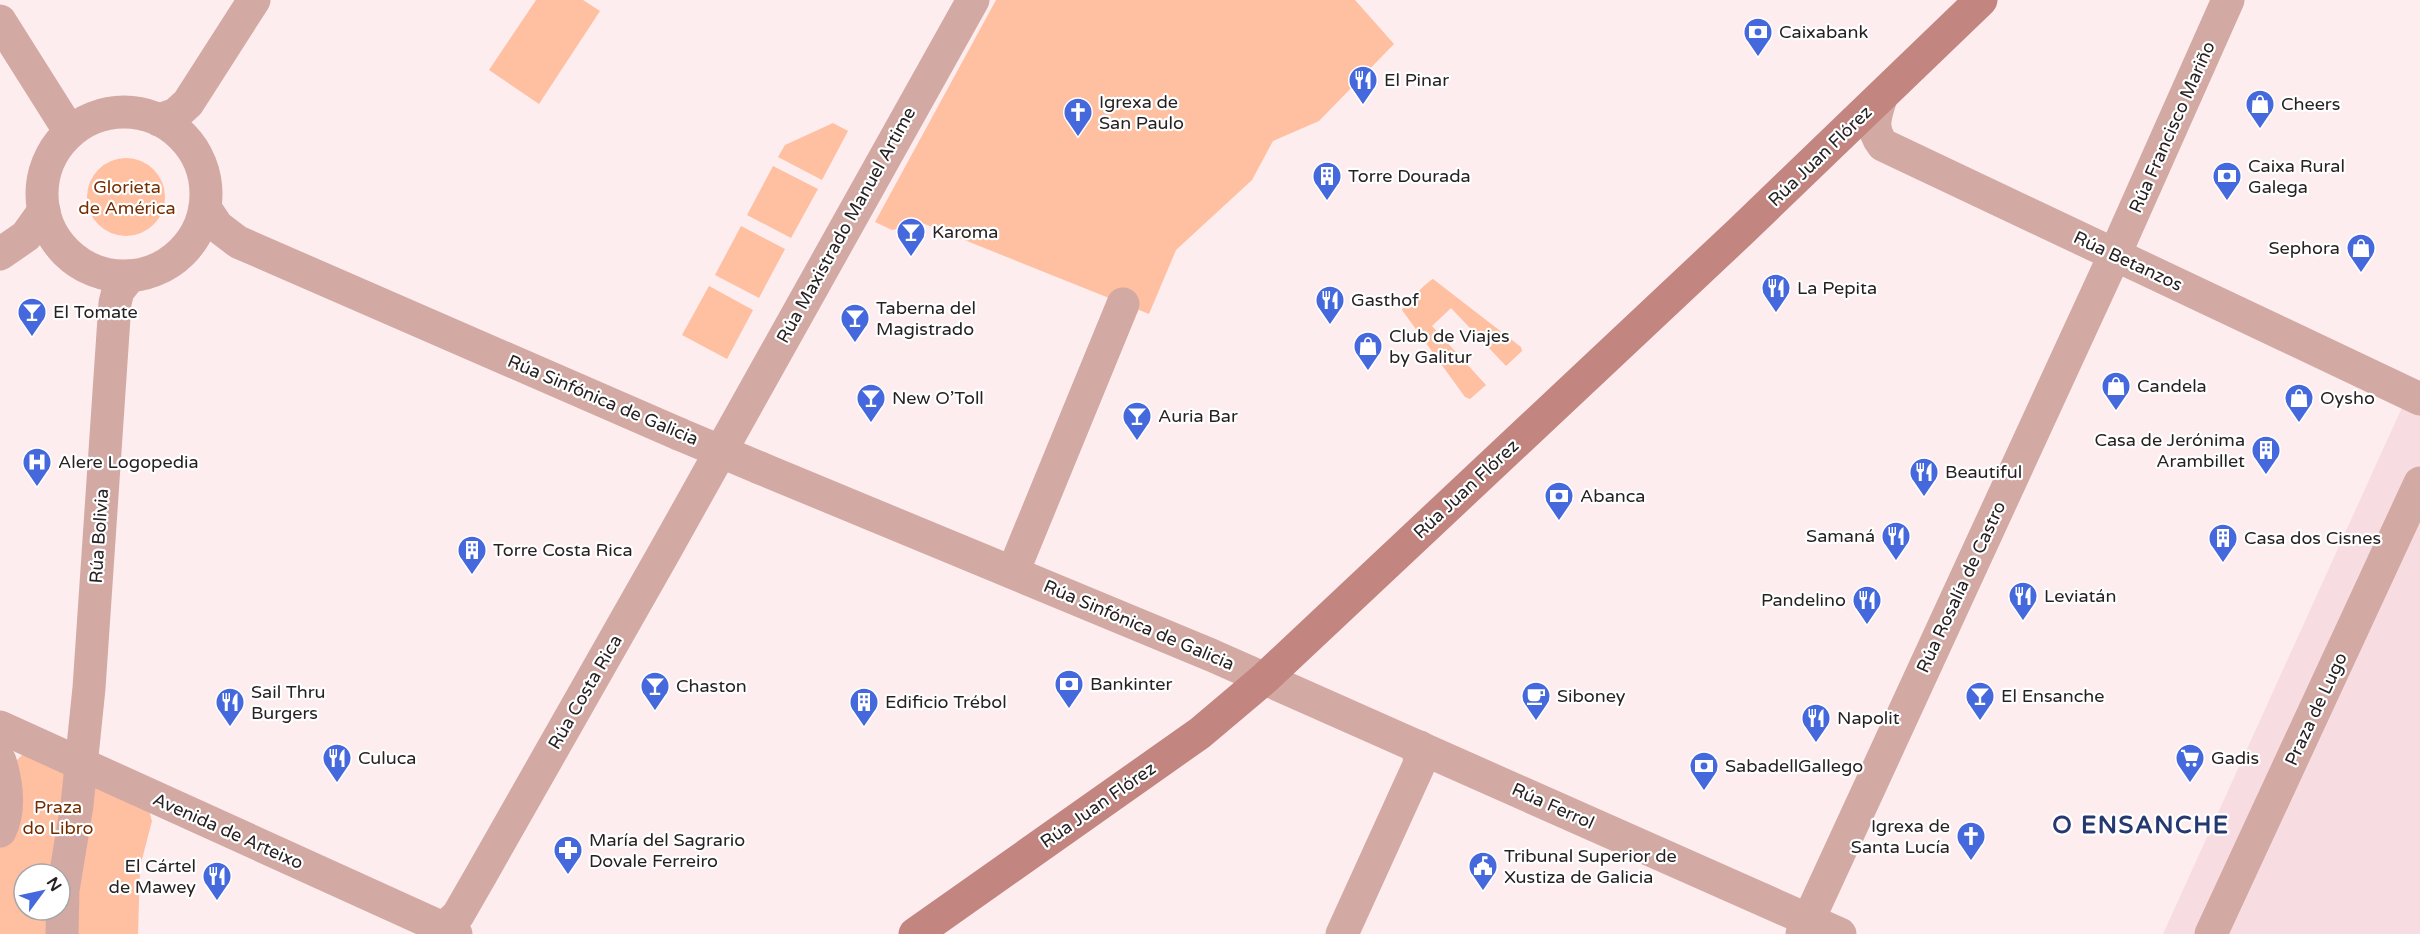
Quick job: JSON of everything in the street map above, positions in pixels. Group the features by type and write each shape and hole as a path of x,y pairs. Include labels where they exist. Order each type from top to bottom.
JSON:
{"main road":[{"name":"Rúa Juan Flórez","path":"915,934 1200,733 1265,678 1881,98 1981,0"}],"street":[{"path":"159,120 176,114 188,103 254,0"},
{"name":"Rúa Maxistrado Manuel Artime","path":"720,451 973,0"},
{"name":"Rúa Francisco Mariño","path":"2115,254 2228,0"},
{"path":"0,21 70,132"},
{"name":"Rúa Betanzos","path":"1881,98 1874,127 1875,136 1883,145 2420,399"},
{"path":"113,112 144,114 159,120 177,131 191,147 201,166 206,187 206,208 199,229 187,248 171,262 152,272 130,276 101,273 75,259 55,238 44,211 42,189 48,164 53,152 70,132 83,123 113,112"},
{"name":"Rúa Sinfónica de Galicia","path":"206,208 218,226 238,242 679,434 1265,678"},
{"path":"0,254 26,236 44,211"},
{"name":"Rúa Rosalía de Castro","path":"1805,927 2115,254"},
{"name":"Rúa Bolivia","path":"82,764 115,303 118,291 130,276"},
{"path":"1013,572 1123,304"},
{"name":"Rúa Costa Rica","path":"450,931 720,451"},
{"name":"Praza de Lugo","path":"2211,934 2420,483"},
{"name":"Rúa Ferrol","path":"1265,678 1420,747 1805,927 1840,934"},
{"name":"Avenida de Arteixo","path":"0,727 450,931"},
{"path":"1342,934 1419,765 1420,747"},
{"path":"0,761 6,781 7,809 7,818 0,831"},
{"path":"62,934 63,890 82,764"}],"shaded area":[{"path":"2408,394 2420,400 2420,934 2163,934"}],"green space":[{"path":"536,0 583,0 600,11 539,104 489,70"},
{"path":"996,0 1355,0 1394,44 1319,121 1273,141 1252,180 1176,250 1149,314 922,223 892,230 875,222"},
{"path":"833,123 848,131 822,180 778,157 785,145"},
{"name":"Glorieta de América","path":"126,158 141,161 153,170 162,182 165,197 162,212 153,224 141,233 126,236 111,233 99,224 90,212 87,197 90,182 99,170 111,161"},
{"path":"773,166 818,189 791,238 747,215"},
{"path":"741,226 785,249 759,298 715,275"},
{"path":"1433,279 1521,347 1522,351 1506,366 1451,308 1432,326 1486,385 1470,399 1465,397 1402,310 1416,293"},
{"path":"709,286 753,310 727,359 682,335"},
{"name":"Praza do Libro","path":"35,743 144,793 152,821 140,867 138,934 0,934 0,776"}],"place":[{"name":"Caixabank","path":"1758,58"},
{"name":"El Pinar","path":"1363,106"},
{"name":"Cheers","path":"2260,130"},
{"name":"Igrexa de San Paulo","path":"1078,138"},
{"name":"Torre Dourada","path":"1327,202"},
{"name":"Caixa Rural Galega","path":"2227,202"},
{"name":"Karoma","path":"911,258"},
{"name":"Sephora","path":"2361,274"},
{"name":"La Pepita","path":"1776,314"},
{"name":"Gasthof","path":"1330,326"},
{"name":"El Tomate","path":"32,338"},
{"name":"Taberna del Magistrado","path":"855,344"},
{"name":"Club de Viajes by Galitur","path":"1368,372"},
{"name":"Candela","path":"2116,412"},
{"name":"New O’Toll","path":"871,424"},
{"name":"Oysho","path":"2299,424"},
{"name":"Auria Bar","path":"1137,442"},
{"name":"Casa de Jerónima Arambillet","path":"2266,476"},
{"name":"Alere Logopedia","path":"37,488"},
{"name":"Beautiful","path":"1924,498"},
{"name":"Abanca","path":"1559,522"},
{"name":"Samaná","path":"1896,562"},
{"name":"Casa dos Cisnes","path":"2223,564"},
{"name":"Torre Costa Rica","path":"472,576"},
{"name":"Leviatán","path":"2023,622"},
{"name":"Pandelino","path":"1867,626"},
{"name":"Bankinter","path":"1069,710"},
{"name":"Chaston","path":"655,712"},
{"name":"Siboney","path":"1536,722"},
{"name":"El Ensanche","path":"1980,722"},
{"name":"Sail Thru Burgers","path":"230,728"},
{"name":"Edificio Trébol","path":"864,728"},
{"name":"Napolit","path":"1816,744"},
{"name":"Culuca","path":"337,784"},
{"name":"Gadis","path":"2190,784"},
{"name":"SabadellGallego","path":"1704,792"},
{"name":"Igrexa de Santa Lucía","path":"1971,862"},
{"name":"María del Sagrario Dovale Ferreiro","path":"568,876"},
{"name":"Tribunal Superior de Xustiza de Galicia","path":"1483,892"},
{"name":"El Cártel de Mawey","path":"217,902"}],"district":[{"name":"O ENSANCHE","path":"2141,825"}]}
